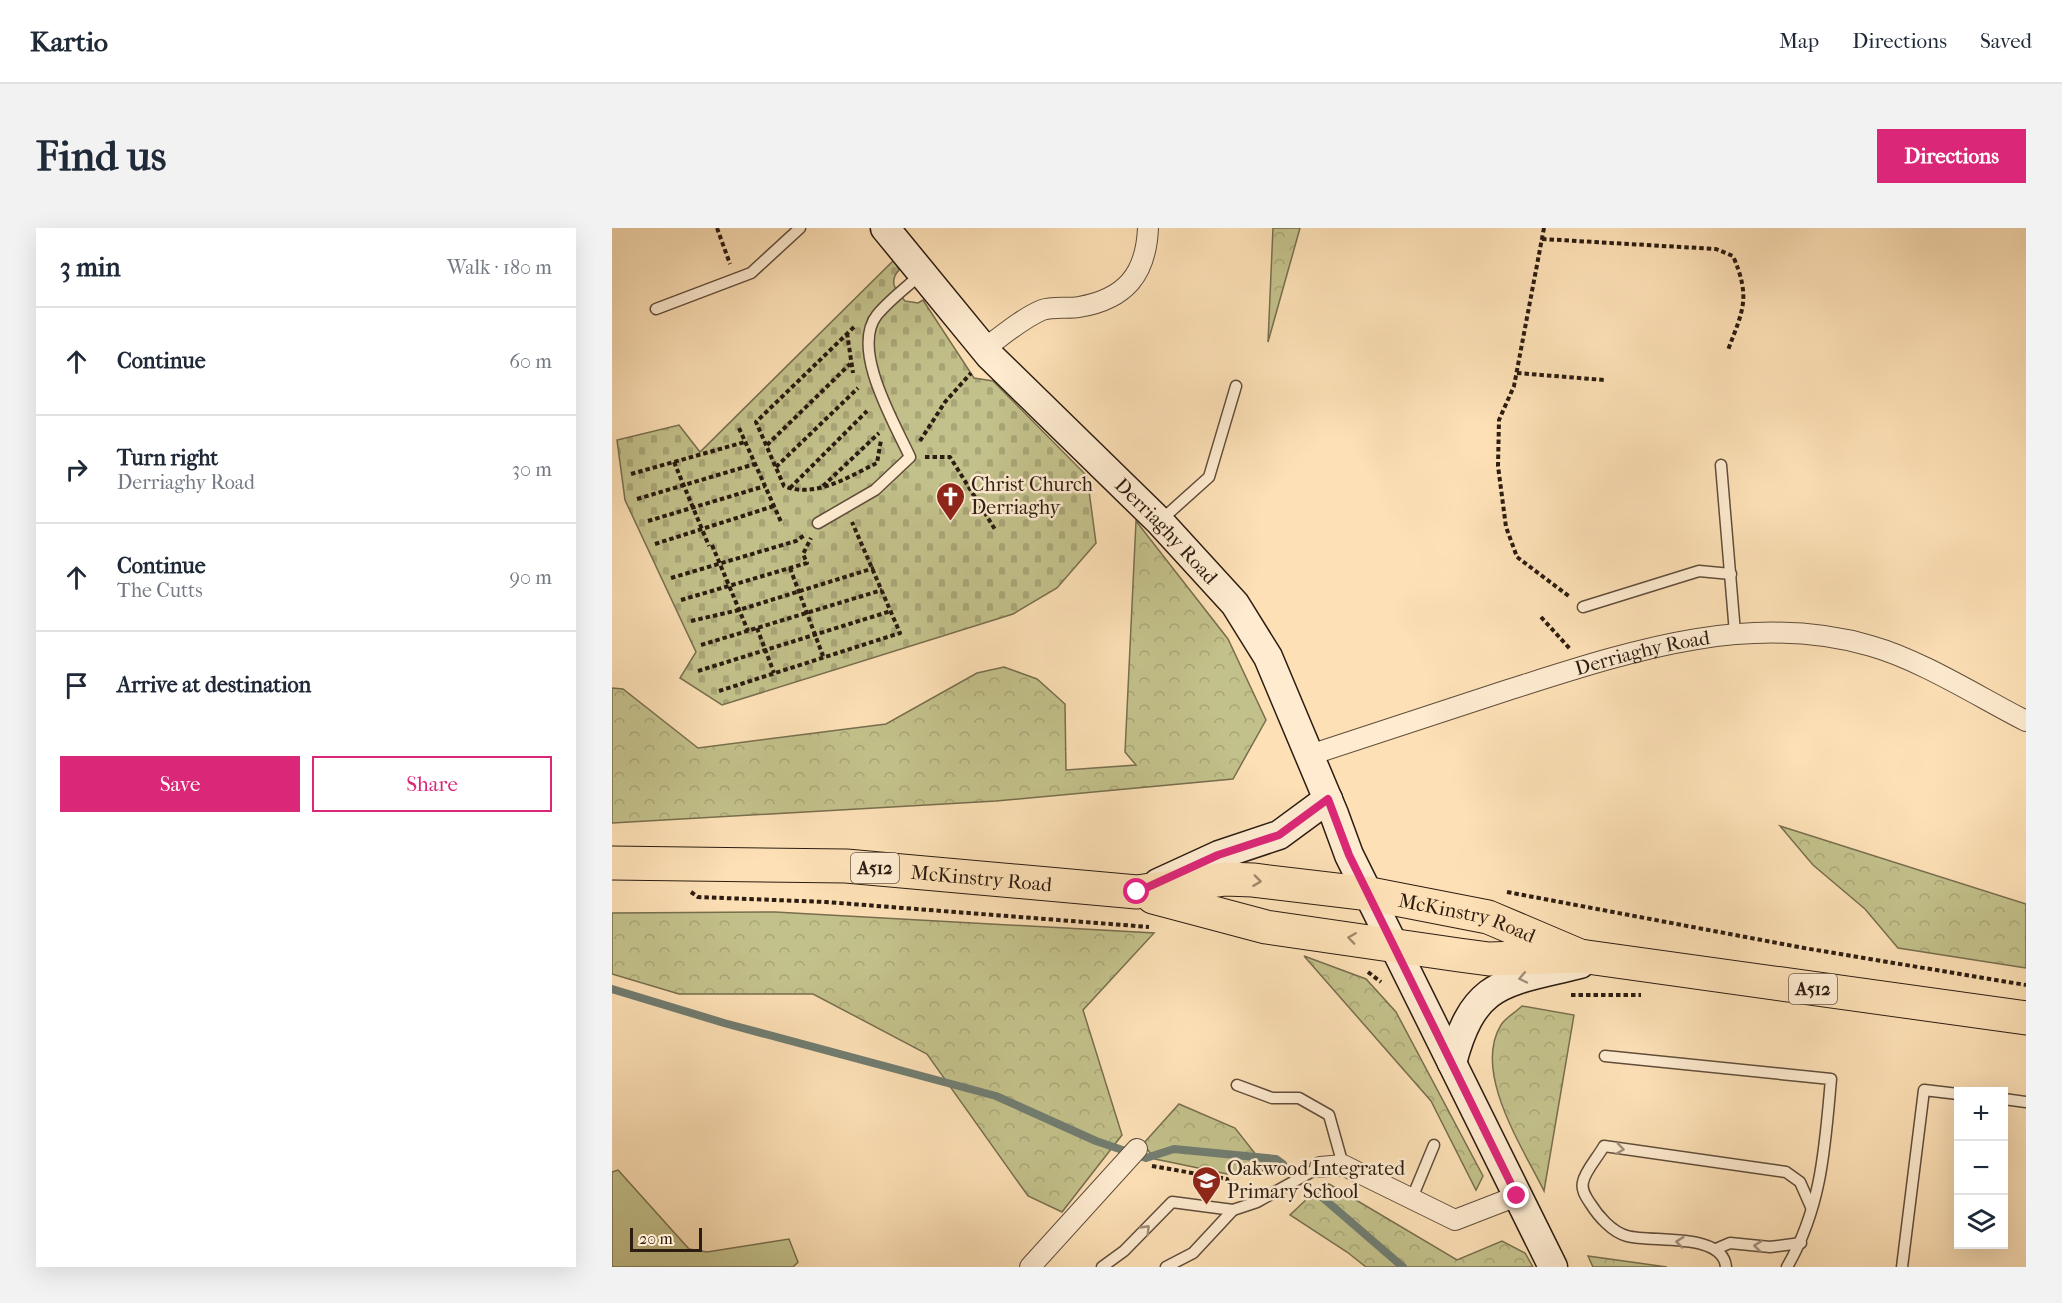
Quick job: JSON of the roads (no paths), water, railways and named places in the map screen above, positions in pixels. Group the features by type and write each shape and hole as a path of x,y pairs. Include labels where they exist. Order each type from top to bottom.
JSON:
{"highway":[{"name":"McKinstry Road","path":"612,863 846,866 1137,892 1266,927 1381,919 1498,919 1590,957"},
{"name":"McKinstry Road","path":"1137,892 1225,879 1253,880 1381,919 1489,959 1590,957 2026,1018"}],"street":[{"name":"Derriaghy Road","path":"885,228 984,349 1037,404 1160,522 1236,604 1268,657 1349,855 1553,1267"},
{"path":"984,349 1044,310 1080,307 1112,297 1139,274 1147,249 1148,228"},
{"name":"Derriaghy Road","path":"1310,755 1616,656 1682,640 1736,633 1822,636 1872,646 1919,664 2026,721"},
{"path":"1137,892 1218,855 1279,835 1328,799"},
{"path":"1452,1063 1470,1012 1489,992 1507,982 1590,957"},
{"path":"1030,1267 1129,1158"},
{"path":"1320,1167 1343,1165 1455,1220 1517,1196"}],"lane":[{"path":"656,309 751,273 800,228"},
{"path":"818,523 875,490 910,457 873,371 868,344 876,316 921,274"},
{"path":"1160,522 1209,477 1236,386"},
{"name":"Derriaghy Road","path":"1721,465 1736,633"},
{"path":"1582,607 1608,602 1699,571 1731,574"},
{"path":"1605,1056 1831,1079 1821,1178 1801,1243 1787,1267"},
{"path":"1238,1085 1272,1098 1299,1098 1329,1115 1343,1165"},
{"path":"1902,1267 1924,1090 1954,1093"},
{"path":"2008,1100 2026,1102"},
{"path":"1412,1198 1434,1145"},
{"path":"1726,1267 1716,1249 1701,1244 1626,1236 1599,1217 1584,1194 1582,1182 1604,1146 1786,1172 1800,1182 1811,1207"},
{"path":"1102,1267 1124,1251 1172,1202 1236,1209 1257,1202 1320,1167"},
{"path":"1166,1267 1193,1253 1236,1209"},
{"path":"1716,1249 1730,1243 1770,1247 1801,1243"}],"waterway":[{"path":"612,989 724,1023 996,1096 1096,1141 1146,1158 1174,1149 1276,1159 1283,1164"},
{"path":"1315,1191 1403,1267"}],"place":[{"name":"Christ Church Derriaghy","path":"950,522"},
{"name":"Oakwood Integrated Primary School","path":"1206,1206"}]}
